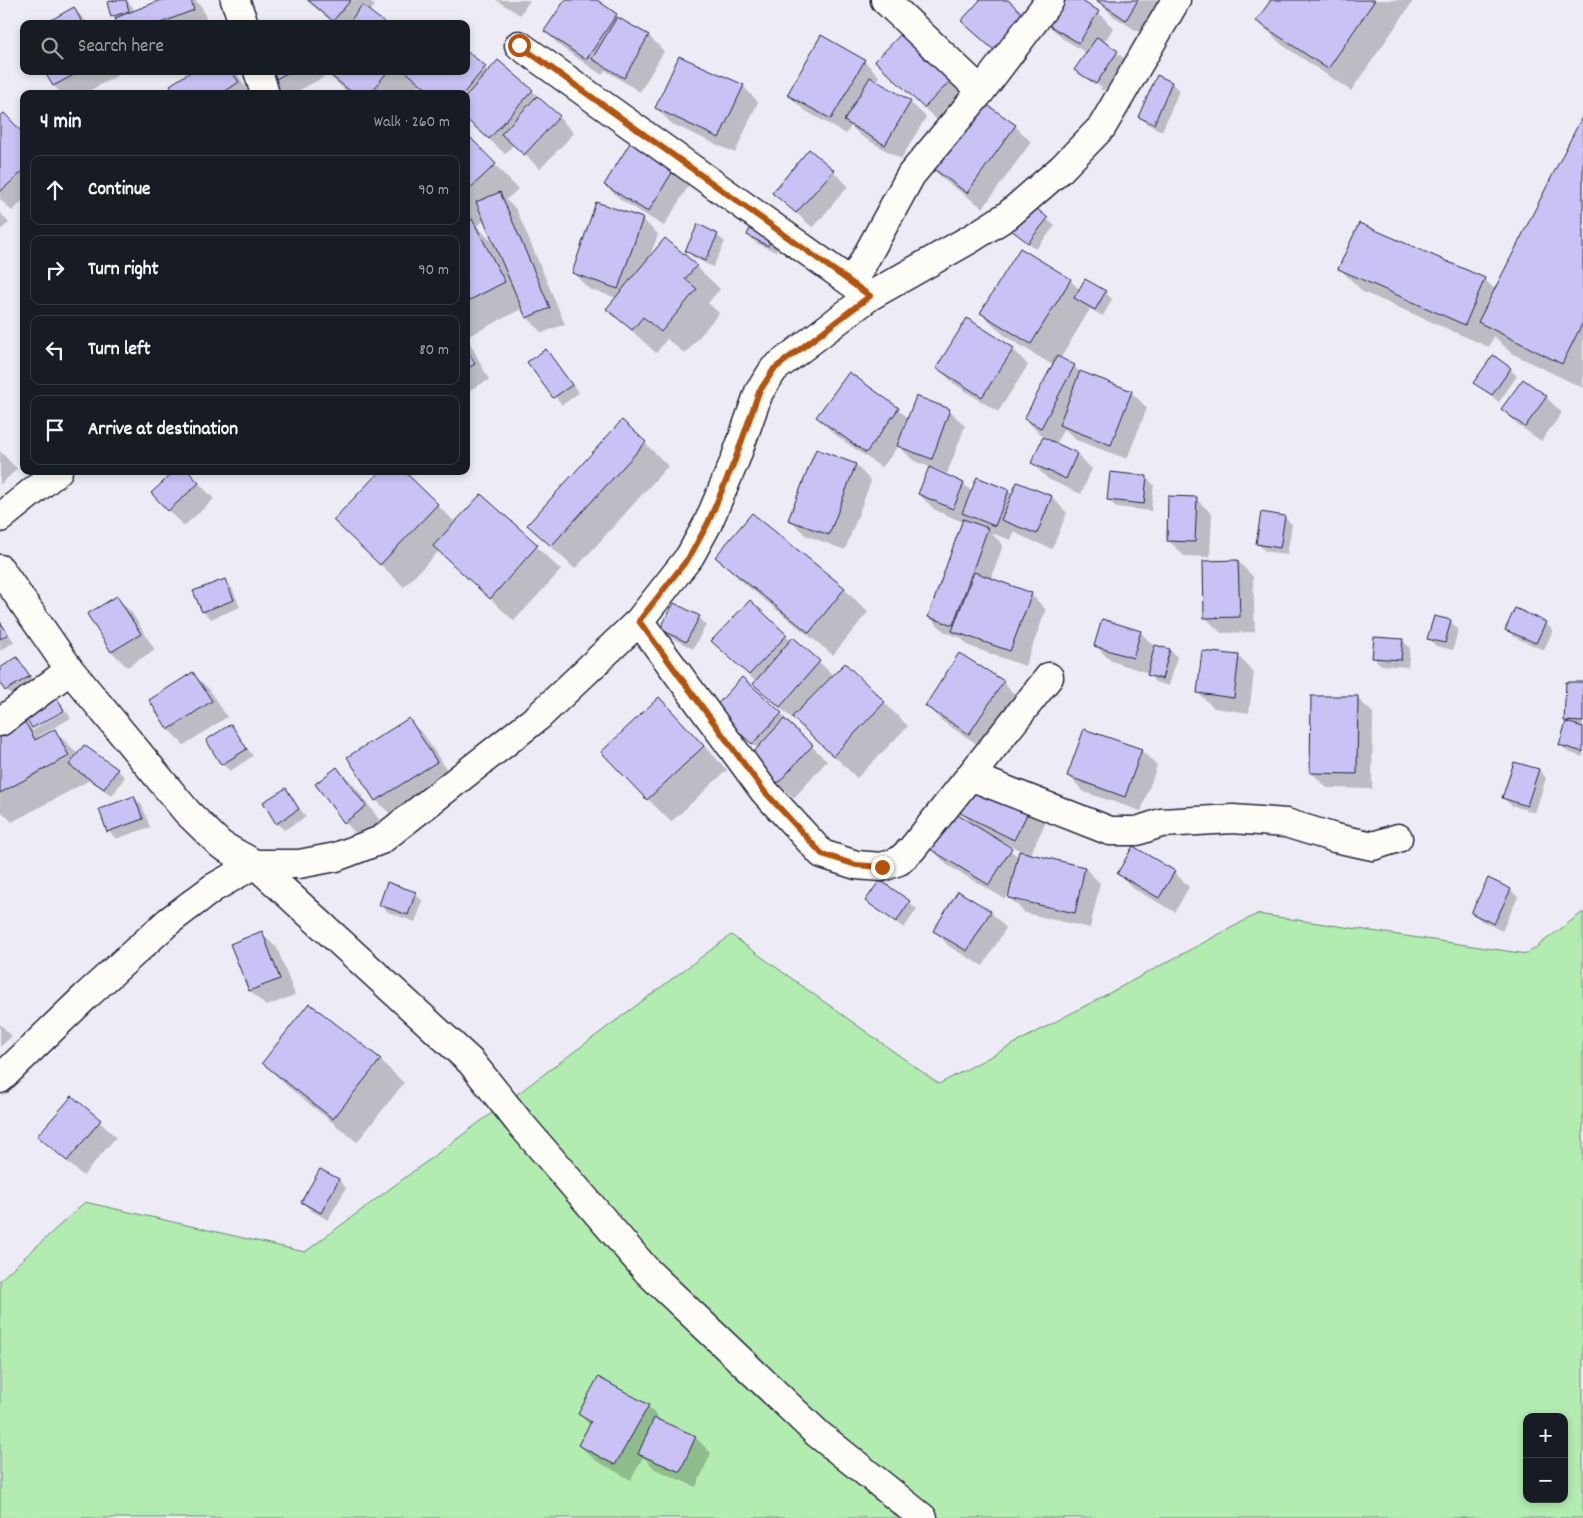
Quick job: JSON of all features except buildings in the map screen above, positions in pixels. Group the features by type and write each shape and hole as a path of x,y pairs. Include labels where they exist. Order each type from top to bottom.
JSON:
{"street":[{"path":"235,0 242,20"},
{"path":"886,0 981,91"},
{"path":"861,289 911,175 981,91 1050,0"},
{"path":"0,1079 85,997 169,921 213,888 254,864 299,864 336,857 381,840 538,717 639,621 690,556 708,523 735,460 759,392 774,369 861,289 1007,216 1061,169 1102,128 1176,0"},
{"path":"519,45 861,289"},
{"path":"259,75 264,90"},
{"path":"0,518 53,475"},
{"path":"0,569 70,670 132,749 187,812 221,845 254,864 471,1062 560,1172 648,1272 818,1434 923,1518"},
{"path":"639,621 764,791 822,854 856,865 882,867 899,861 912,849 1049,677"},
{"path":"0,722 70,670"},
{"path":"970,776 1110,831 1137,831 1161,823 1233,819 1286,823 1335,838 1374,846 1398,838"}],"green space":[{"path":"1583,912 1583,1518 0,1518 0,1280 85,1202 305,1252 731,935 939,1084 1257,914 1527,954"}],"route":[{"path":"519,45 870,296 803,345 774,369 759,392 735,460 708,523 690,556 639,621 764,791 822,854 856,865 882,867"}]}
